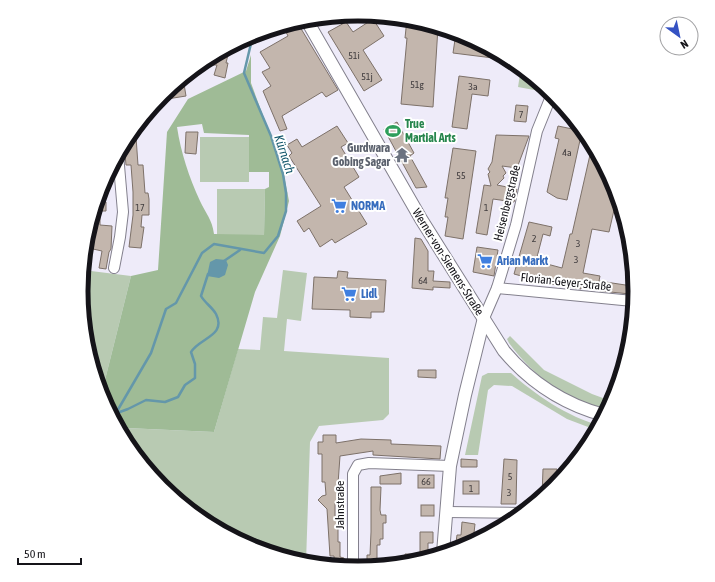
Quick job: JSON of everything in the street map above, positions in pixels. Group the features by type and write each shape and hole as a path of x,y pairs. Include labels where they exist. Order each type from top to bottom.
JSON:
{"street":[{"name":"Werner-von-Siemens-Straße","path":"310,25 421,219 484,318 465,395 450,466 444,547"},
{"name":"Heisenbergstraße","path":"484,318 497,288 521,208 537,131 549,101"},
{"path":"114,268 123,212 119,165"},
{"name":"Florian-Geyer-Straße","path":"497,288 627,300"},
{"path":"484,318 504,351 519,369 532,380 552,394 572,404 598,413"},
{"name":"Jahnstraße","path":"353,561 353,474 358,465 368,463 450,466"},
{"path":"447,512 511,513"}],"green space":[{"path":"251,55 251,83 283,170 289,201 280,236 255,292 214,432 126,429 115,410 104,384 131,276 158,270 167,132 188,99 246,71","holes":["202,124 204,133 249,135 249,172 269,172 269,187 265,189 264,235 214,234 210,220 200,201 189,174 183,156 177,127"]},
{"path":"520,75 539,91 518,87"},
{"path":"200,137 249,137 249,182 200,182"},
{"path":"217,189 265,189 264,235 217,235"},
{"path":"283,270 307,273 301,321 287,319 284,351 389,358 389,414 383,420 319,426 310,442 306,556 271,547 254,540 222,525 207,515 179,494 167,482 143,455 125,428 214,432 238,349 260,350 263,317 277,318"},
{"path":"88,271 131,276 104,384 97,361 90,326 88,309"},
{"path":"510,336 544,370 592,394 605,399 601,407 564,393 540,377 529,367 507,339"},
{"path":"488,373 511,373 530,389 552,404 576,417 593,423 590,428 567,419 512,386 494,385 488,390 478,455 465,455 482,376"}],"water":[{"path":"216,259 226,260 228,265 225,275 219,278 207,276 210,262"}],"building":[{"path":"346,22 353,32 369,22 375,22 384,36 363,50 382,80 364,91 328,32"},
{"path":"406,25 438,33 433,107 401,104 407,38 405,38"},
{"path":"300,27 338,90 326,97 322,92 282,116 287,129 280,131 263,91 271,86 262,72 270,68 260,52 288,36 285,31"},
{"path":"455,40 493,58 493,58 453,53"},
{"path":"228,54 225,78 214,75 217,65 210,65"},
{"path":"459,76 490,80 488,96 472,94 467,129 452,127"},
{"path":"184,84 186,96 168,99"},
{"path":"516,105 528,106 526,122 514,121"},
{"path":"397,122 414,153 410,156 427,187 416,188 384,129"},
{"path":"337,126 348,143 341,147 359,177 344,187 367,224 335,243 332,239 320,247 309,228 304,232 297,221 321,206 289,156 292,153 287,145 297,139 302,147"},
{"path":"558,126 574,129 580,139 567,200 557,198 547,192 559,139 555,138"},
{"path":"186,132 198,132 196,154 185,153"},
{"path":"496,135 529,136 517,168 502,166 506,173 503,176 504,178 497,185 517,189 514,202 493,199 487,235 476,233 484,185 491,186 488,174 490,172 488,169 492,162"},
{"path":"136,137 138,165 143,165 145,193 148,193 149,199 149,215 142,215 141,227 144,227 141,248 129,247 133,215 133,192 131,165 126,165 125,154"},
{"path":"453,148 476,151 463,239 445,236 448,217 445,217 448,198 445,198"},
{"path":"590,154 600,172 614,209 609,232 592,229 583,273 600,276 599,281 628,285 628,294 600,291 601,289 582,285 581,289 551,284 514,274 529,222 552,227 550,236 543,234 536,261 562,268 570,234 572,234"},
{"path":"103,201 106,202 106,211 100,211 100,225 112,226 111,249 109,252 106,269 99,268 102,251 93,249 94,234 97,221 102,204"},
{"path":"415,238 421,239 428,251 428,271 434,271 433,281 450,282 450,288 433,287 433,290 412,288"},
{"name":"Arian Markt","path":"477,247 498,250 494,276 473,272"},
{"name":"Lidl","path":"338,271 348,272 347,278 386,280 384,312 371,312 371,318 350,317 350,310 312,309 314,277 337,278"},
{"path":"418,370 436,370 436,378 418,377"},
{"path":"323,435 336,435 336,443 361,439 391,440 391,444 441,446 440,459 373,455 373,451 340,456 338,484 340,484 340,493 337,493 338,502 335,503 335,518 338,518 338,542 340,542 340,557 344,558 344,560 334,560 334,556 330,556 327,509 318,500 322,496 326,495 325,482 322,482 322,454 318,454 318,442 323,442"},
{"path":"461,459 477,460 477,467 461,467"},
{"path":"504,459 517,460 516,504 501,504"},
{"path":"543,469 557,469 557,472 542,488"},
{"path":"401,473 401,484 380,484 380,476"},
{"path":"418,475 434,475 434,488 418,488"},
{"path":"463,481 479,481 479,494 463,494"},
{"path":"371,487 381,487 380,510 381,515 386,515 386,523 383,523 383,539 380,539 380,545 377,545 377,560 367,560 367,555 370,555"},
{"path":"421,505 434,505 434,516 421,516"},
{"path":"462,522 475,524 474,534 456,542 457,535 461,535"},
{"path":"420,532 433,532 433,543 428,543 428,552 420,554"},
{"path":"405,554 418,554 405,557"}],"waterway":[{"name":"Kürnach","path":"116,412 151,353 166,309 176,303 202,253 214,244 264,253 278,236 286,211 286,193 283,174 271,136 244,73 251,43"},
{"name":"Kürnach","path":"224,261 240,250"},
{"name":"Kürnach","path":"117,413 146,400 165,402 178,397 185,385 195,378 195,364 191,352 195,347 211,336 218,327 216,314 201,296 208,274"}],"place":[{"name":"True Martial Arts","path":"393,131"},
{"name":"Gurdwara Gobing Sagar","path":"402,155"},
{"name":"NORMA","path":"339,206"},
{"name":"Arian Markt","path":"485,261"},
{"name":"Lidl","path":"349,294"}]}
